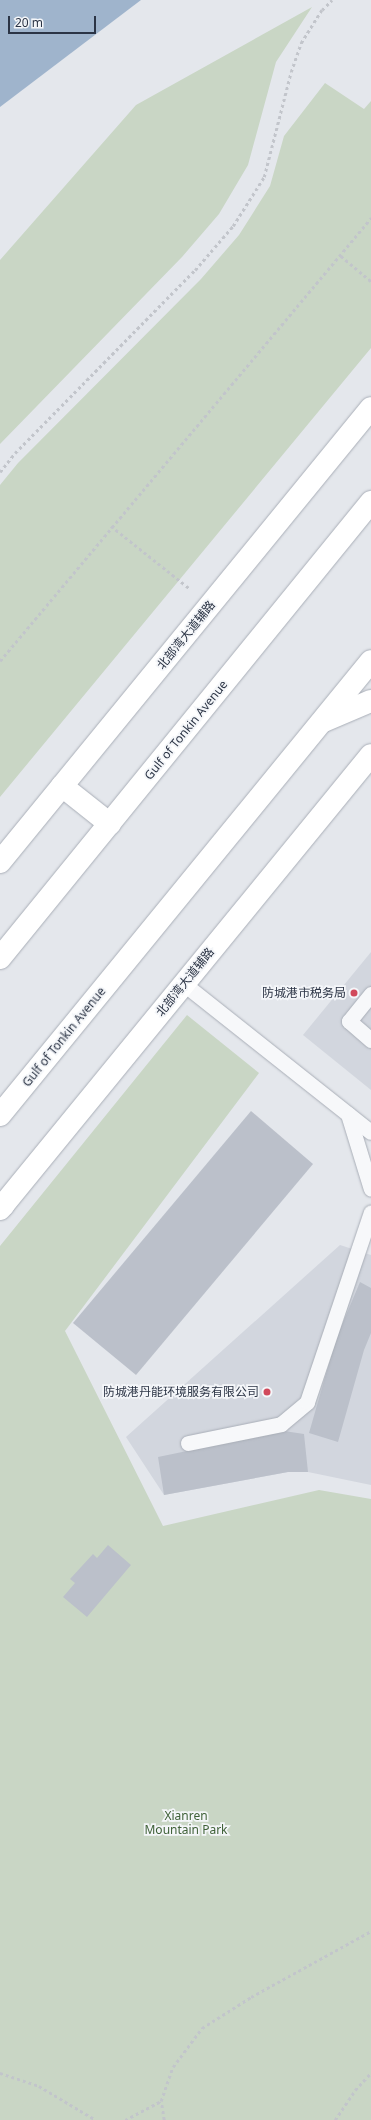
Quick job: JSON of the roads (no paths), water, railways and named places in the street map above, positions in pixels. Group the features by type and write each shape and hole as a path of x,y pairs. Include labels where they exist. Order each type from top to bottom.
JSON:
{"main road":[{"name":"北部湾大道辅路","path":"0,862 371,408"},
{"name":"Gulf of Tonkin Avenue","path":"0,958 371,502"},
{"name":"Gulf of Tonkin Avenue","path":"0,1115 371,661"},
{"path":"321,722 371,701"},
{"name":"北部湾大道辅路","path":"1,1206 371,755"},
{"path":"62,786 110,824"}],"lane":[{"path":"184,984 371,1132"},
{"path":"371,994 349,1021 371,1040"},
{"path":"348,1114 371,1190"},
{"path":"188,1443 282,1424 307,1402 371,1212"}],"water":[{"path":"0,0 141,0 0,107"}],"place":[{"name":"防城港市税务局","path":"354,993"},
{"name":"防城港丹能环境服务有限公司","path":"267,1392"}],"park label":[{"name":"Xianren Mountain Park","path":"186,1823"}]}
